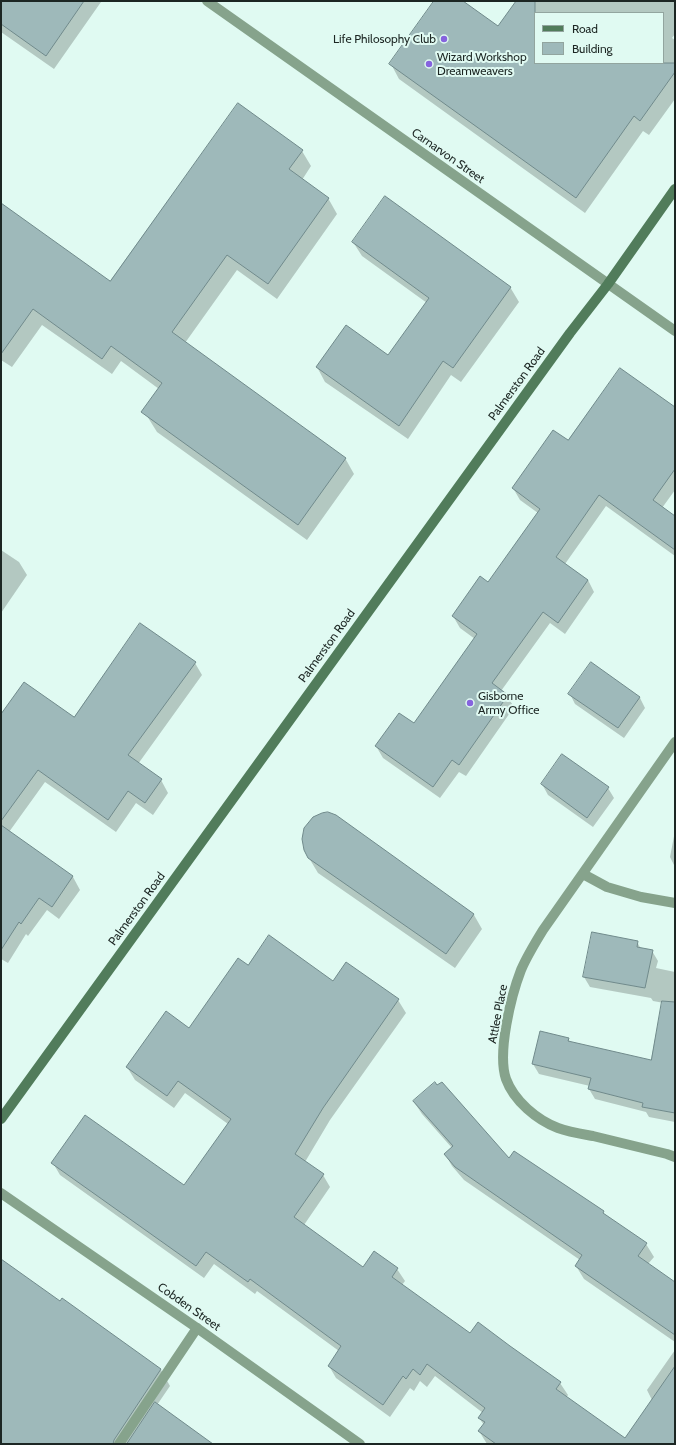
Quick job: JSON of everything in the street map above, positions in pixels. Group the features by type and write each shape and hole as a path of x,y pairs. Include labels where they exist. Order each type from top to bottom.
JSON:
{"street":[{"name":"Carnarvon Street","path":"207,1 675,331"},
{"name":"Palmerston Road","path":"1,1119 570,333 608,284 675,189"},
{"name":"Attlee Place","path":"675,742 543,930 529,953 521,970 514,992 503,1045 506,1079 513,1093 524,1106 538,1117 558,1128 675,1157"},
{"path":"582,874 607,887 675,903"},
{"name":"Cobden Street","path":"1,1193 197,1328 360,1444"},
{"path":"119,1444 197,1328"}],"building":[{"path":"1,1 84,1 46,56 1,24"},
{"path":"434,1 463,1 498,26 516,1 535,1 534,64 675,63 675,72 640,121 634,116 576,198 389,64"},
{"path":"238,103 303,150 289,169 329,198 268,284 227,255 172,332 346,458 298,525 141,412 162,383 111,346 102,359 33,309 1,354 1,203 110,281"},
{"path":"385,196 511,287 453,368 443,361 399,426 316,367 346,325 388,355 429,298 352,242"},
{"path":"620,368 675,407 675,469 653,500 675,516 675,550 599,495 556,557 588,580 558,623 543,612 492,683 508,695 459,765 452,760 433,787 375,746 399,713 414,723 477,634 452,616 480,576 488,582 540,509 512,488 553,430 568,440"},
{"path":"140,623 196,662 128,755 162,779 145,803 128,791 108,820 38,770 1,821 1,714 24,682 74,717"},
{"path":"591,662 640,697 618,728 568,694"},
{"path":"562,754 609,787 587,818 541,784"},
{"path":"328,812 336,815 474,914 446,954 308,858 304,850 302,839 304,828 313,817"},
{"path":"1,825 73,876 52,907 39,898 21,924 19,922 1,950"},
{"path":"592,932 638,941 637,947 653,950 645,988 583,977"},
{"path":"269,935 333,981 346,962 399,999 323,1108 295,1154 324,1174 294,1217 363,1267 374,1251 398,1268 392,1277 470,1333 478,1322 561,1382 556,1389 625,1438 675,1366 675,1444 496,1444 478,1431 485,1422 478,1418 485,1408 427,1364 420,1375 413,1369 406,1379 403,1376 383,1405 328,1366 341,1346 250,1279 248,1282 206,1252 196,1266 51,1163 85,1115 184,1185 231,1119 178,1081 167,1096 126,1067 166,1011 189,1028 238,958 248,965"},
{"path":"662,1001 675,1002 675,1113 642,1107 643,1103 588,1089 591,1078 532,1064 540,1031 569,1038 568,1041 651,1060"},
{"path":"435,1082 437,1085 442,1082 509,1158 514,1151 604,1211 603,1213 647,1243 638,1256 675,1282 675,1335 575,1266 582,1255 455,1167 444,1154 453,1146 413,1101"},
{"path":"1,1259 60,1301 62,1298 161,1369 114,1440 113,1444 1,1444"},
{"path":"155,1402 213,1444 127,1444"}],"place":[{"name":"Life Philosophy Club","path":"444,39"},
{"name":"Wizard Workshop Dreamweavers","path":"429,64"},
{"name":"Gisborne Army Office","path":"470,703"}]}
